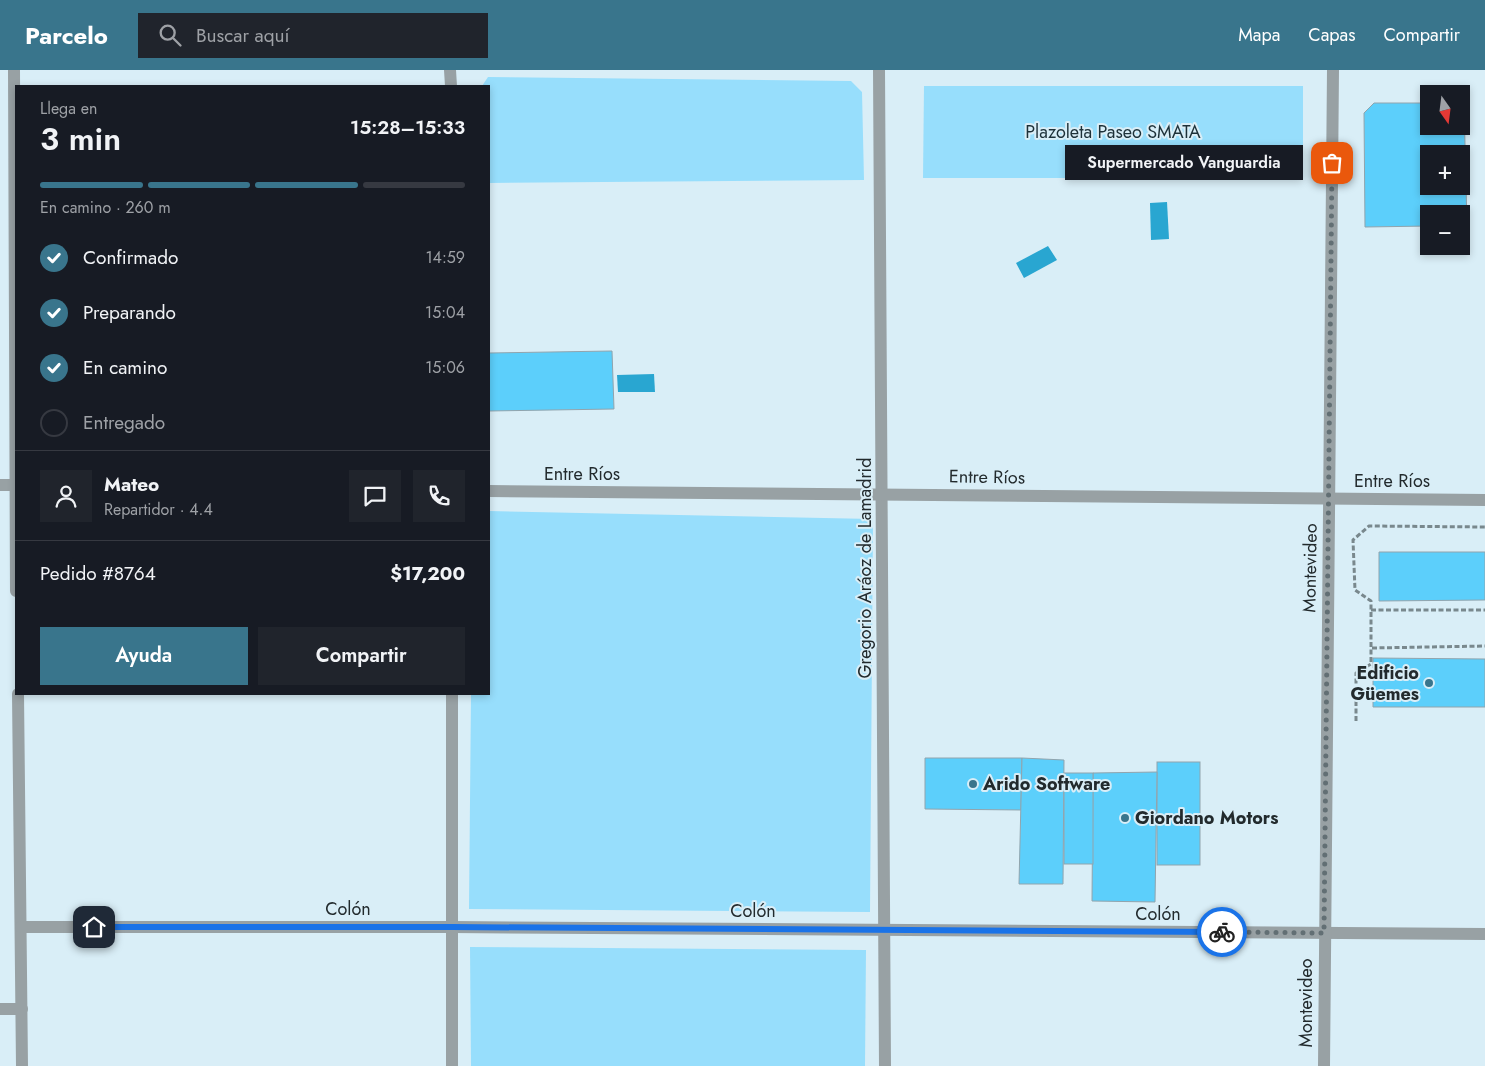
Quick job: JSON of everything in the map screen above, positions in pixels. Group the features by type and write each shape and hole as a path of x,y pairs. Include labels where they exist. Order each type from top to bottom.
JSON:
{"street":[{"path":"14,70 15,278"},
{"path":"450,70 451,85"},
{"name":"Gregorio Aráoz de Lamadrid","path":"879,70 885,1066"},
{"name":"Montevideo","path":"1324,1066 1333,70"},
{"path":"0,485 15,485"},
{"name":"Entre Ríos","path":"490,491 1485,500"},
{"path":"18,695 22,1066"},
{"path":"452,695 452,1066"},
{"name":"Colón","path":"21,927 452,927 1485,934"},
{"path":"0,1009 22,1009"}],"path":[{"path":"1356,721 1356,673 1372,664 1372,648 1370,601 1355,590 1353,540 1369,526 1485,527"},
{"path":"1371,610 1485,610"},
{"path":"1372,648 1485,646"}],"green space":[{"path":"488,77 851,81 862,92 864,180 490,183 490,85 483,85"},
{"name":"Plazoleta Paseo SMATA","path":"924,86 1303,86 1303,178 923,178"},
{"path":"490,511 873,519 870,912 469,909 471,695 490,695"},
{"path":"470,947 866,950 865,1066 471,1066"}],"shaded area":[{"path":"1167,202 1169,239 1151,240 1150,203"},
{"path":"1048,246 1057,260 1024,278 1016,263"},
{"path":"654,374 655,392 618,392 617,375"}],"building":[{"path":"1374,103 1420,103 1420,135 1465,135 1465,145 1420,145 1420,195 1466,195 1467,205 1420,205 1420,226 1365,227 1364,113"},
{"path":"612,351 614,409 490,411 490,353"},
{"path":"1379,552 1485,552 1485,600 1379,601"},
{"name":"Edificio Güemes","path":"1373,658 1485,659 1485,707 1373,707"},
{"name":"Arido Software","path":"925,758 1022,758 1021,810 925,809"},
{"path":"1022,758 1064,760 1063,884 1019,884"},
{"path":"1157,762 1200,762 1200,865 1157,865"},
{"name":"Giordano Motors","path":"1157,772 1155,902 1092,901 1093,773"},
{"path":"1064,773 1093,773 1093,864 1064,864"}],"way so far":[{"path":"1222,932 1324,933 1332,163"}],"place":[{"name":"Supermercado Vanguardia","path":"1332,163"},
{"name":"Edificio Güemes","path":"1429,683"},
{"name":"Arido Software","path":"973,784"},
{"name":"Giordano Motors","path":"1125,818"}],"route":[{"path":"94,927 452,927 1222,932"}]}
